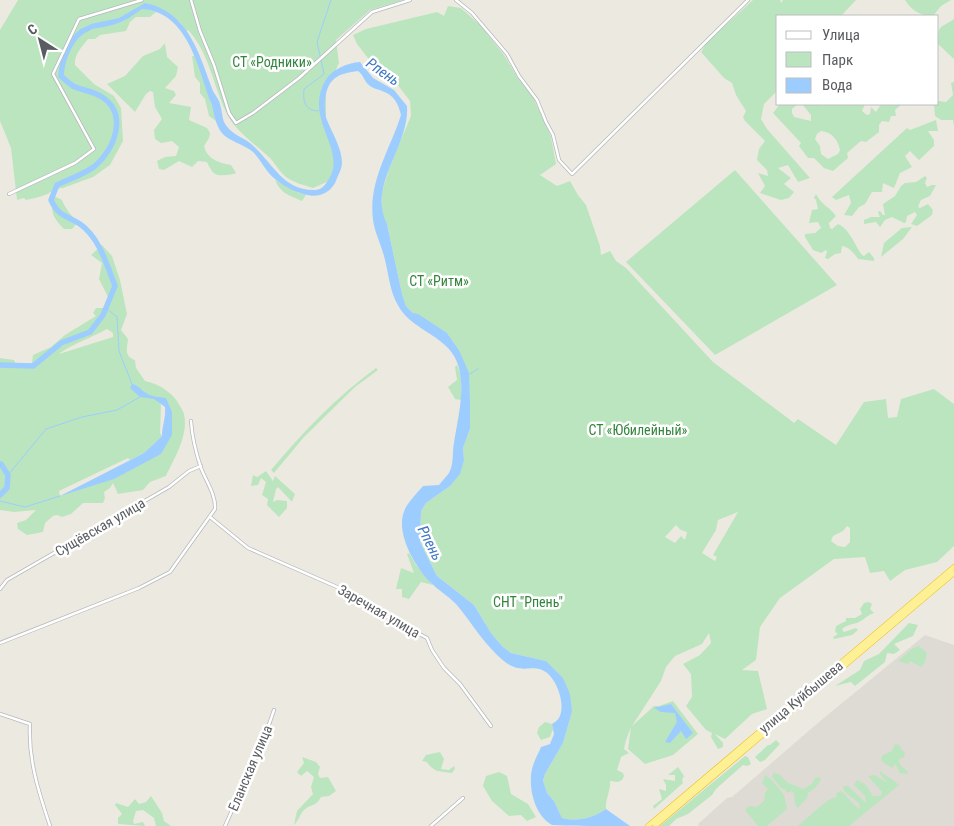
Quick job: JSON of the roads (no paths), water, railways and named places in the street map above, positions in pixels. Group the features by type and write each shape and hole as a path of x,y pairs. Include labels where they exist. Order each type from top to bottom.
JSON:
{"highway":[{"name":"улица Куйбышева","path":"648,826 954,567"},
{"name":"улица Куйбышева","path":"655,826 954,573"}],"street":[{"path":"9,194 75,163 94,149 53,74 79,19 142,0"},
{"path":"191,0 229,113 236,123 253,113 299,78 372,12 410,0"},
{"path":"456,0 472,13 507,54 519,76 537,100 553,135 559,160 572,174 748,0"},
{"path":"0,643 139,588 170,572 216,509 216,502 201,466 192,436 191,421"},
{"name":"Сущёвская улица","path":"0,589 7,580 169,487 189,471 201,466"},
{"name":"Заречная улица","path":"210,517 248,548 353,594 391,619 427,638 432,650 444,668 460,684 491,726"},
{"name":"Еланская улица","path":"225,826 264,739 274,710"},
{"path":"0,714 30,724 29,738 35,777 50,826"},
{"path":"431,826 463,798"}],"water":[{"path":"145,3 160,8 172,15 190,36 219,102 226,126 258,150 278,174 294,186 304,189 319,189 327,182 333,170 331,147 319,110 320,96 325,81 336,70 345,65 360,62 373,78 394,90 407,106 402,136 385,180 382,209 406,306 413,313 418,314 447,333 459,350 469,373 470,401 470,429 463,448 464,460 460,474 450,486 426,503 421,511 420,542 437,576 474,605 491,633 502,646 511,653 546,661 563,678 570,694 572,712 563,743 543,781 547,793 554,801 562,818 574,820 585,818 596,815 606,809 630,826 552,825 541,815 534,800 531,776 541,747 550,744 554,734 552,724 561,714 560,694 555,682 542,670 516,668 498,656 456,604 424,575 407,547 402,526 406,507 423,486 439,485 451,470 460,407 461,381 455,358 448,348 409,319 396,302 374,225 372,206 377,179 401,115 397,103 390,95 368,84 358,71 335,78 328,88 325,99 325,111 342,157 341,170 333,186 325,193 315,196 296,192 272,176 253,152 221,132 196,59 181,31 170,20 158,12 142,9 115,24 84,30 91,24 119,18"},
{"path":"132,384 151,395 166,398 172,412 172,435 161,454 114,479 60,496 144,453 162,436 165,407 154,399 140,397 130,388"},
{"path":"671,704 693,733 686,739 681,731 670,743 665,742 677,722 675,713 661,712 654,708"}],"waterway":[{"path":"318,111 310,109 305,104 304,89 324,74 317,42 331,0"},
{"name":"Рпень","path":"0,365 33,366 61,343 90,332 103,315 115,286 102,252 92,236 80,224 60,213 51,200 57,185 87,172 102,159 116,132 115,113 110,104 98,95 73,86 61,76 63,62 72,41 89,28"},
{"path":"106,308 117,317 119,351 132,384"},
{"path":"468,375 478,369"},
{"path":"8,475 46,429 82,417 117,410 140,397"},
{"name":"Рпень","path":"0,464 8,475 7,488 0,495"},
{"path":"0,501 25,507 60,496"}],"park label":[{"name":"СТ «Родники»","path":"272,62"},
{"name":"СТ «Ритм»","path":"439,281"},
{"name":"СТ «Юбилейный»","path":"638,430"},
{"name":"СНТ \"Рпень\"","path":"528,602"}]}
